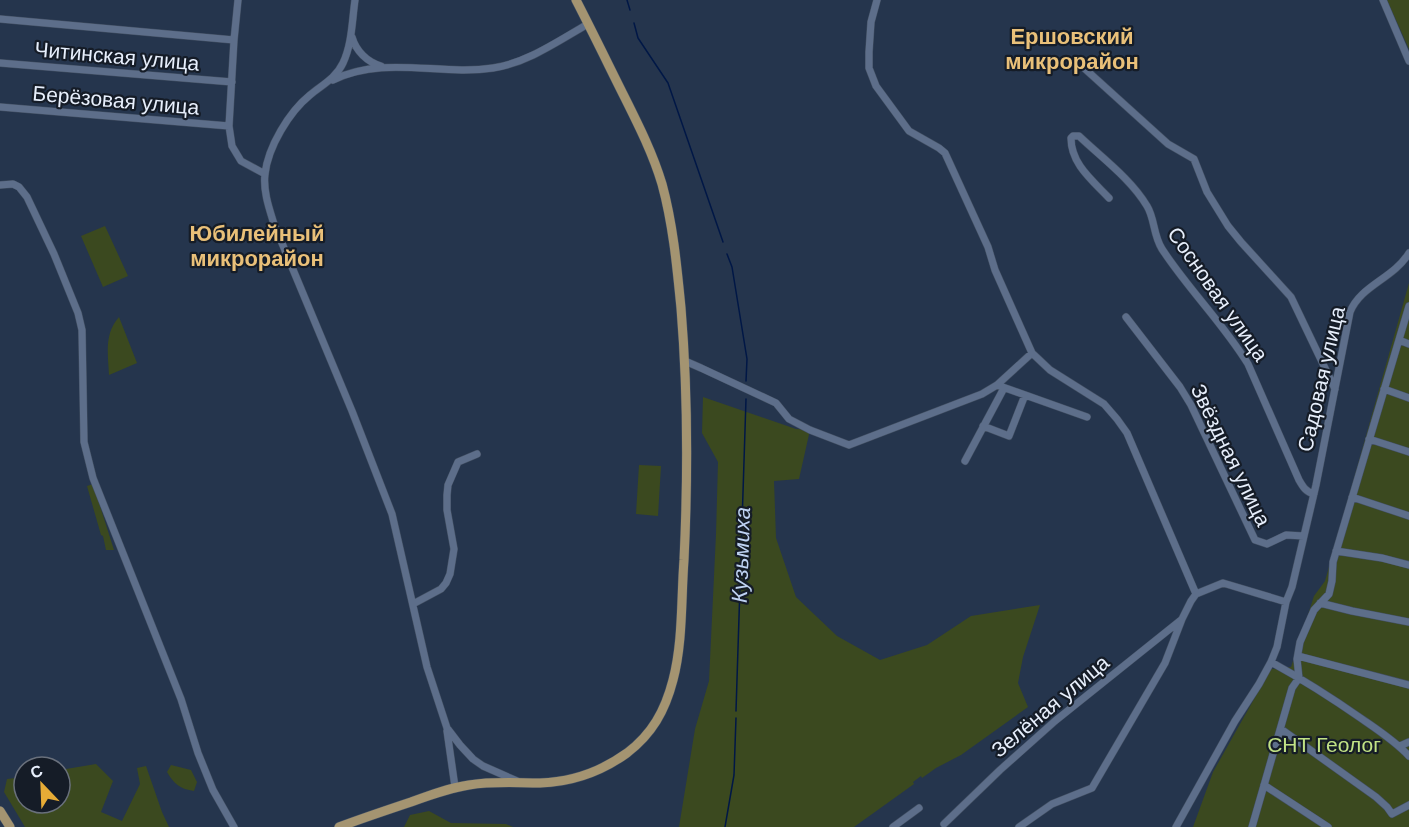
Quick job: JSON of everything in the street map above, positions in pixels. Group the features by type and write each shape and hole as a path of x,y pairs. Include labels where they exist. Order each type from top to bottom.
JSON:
{"main road":[{"path":"339,827 455,788 485,783 542,783 576,778 592,772 607,765 642,740 655,725 672,683 681,618 688,437 685,361 676,256 662,184 653,159 641,130 576,0"},
{"path":"0,811 10,827"}],"street":[{"path":"238,0 229,126 232,146 241,161 265,174"},
{"path":"355,0 351,36 343,64 336,74 309,96 287,121 268,159 265,190 274,224 388,502 432,685 447,728 455,788"},
{"path":"877,0 871,22 869,68 876,86 909,131 945,153 988,247 995,270 1032,353 1050,370 1104,404 1127,433 1196,594"},
{"path":"1383,0 1409,61"},
{"path":"0,19 234,40"},
{"path":"326,83 371,68 490,69 504,67 527,58 588,24"},
{"path":"351,36 354,45 366,59 386,67"},
{"name":"Читинская улица","path":"0,63 232,82"},
{"path":"1084,68 1168,144 1194,159 1207,192 1228,226 1291,297 1335,388"},
{"name":"Берёзовая улица","path":"0,107 229,126"},
{"name":"Сосновая улица","path":"1109,198 1075,160 1071,147 1073,136 1079,136 1140,194 1153,217 1155,234 1161,248 1240,350 1255,376 1299,480 1308,493 1314,494"},
{"path":"0,185 13,184 19,187 27,197 73,299 82,330 84,442 93,478 182,699 198,753 213,790 234,827"},
{"name":"Садовая улица","path":"1304,536 1350,312 1360,296 1400,266 1409,253"},
{"path":"1252,827 1293,688 1299,678 1300,642 1314,610 1329,594 1336,551 1409,306"},
{"name":"Звёздная улица","path":"1126,317 1180,387 1191,405 1255,540 1267,544 1286,536 1304,536"},
{"path":"1399,340 1409,344"},
{"path":"965,461 1000,386 1032,353"},
{"path":"685,361 776,403 789,419 810,430 849,445 1000,386 1087,417"},
{"path":"1384,389 1409,398"},
{"path":"983,426 1009,436 1025,395"},
{"path":"1369,439 1409,452"},
{"path":"413,604 441,589 450,574 454,549 447,510 448,485 458,462 477,454"},
{"path":"1352,497 1409,516"},
{"path":"1176,827 1271,662 1277,647 1286,602 1304,536"},
{"path":"1336,551 1409,565"},
{"path":"1019,827 1052,804 1092,788 1165,663 1182,619 1196,594 1223,583 1286,602"},
{"path":"1320,603 1409,622"},
{"name":"Зелёная улица","path":"944,824 1055,721 1182,619"},
{"path":"1298,656 1409,685"},
{"path":"1271,662 1344,706 1400,746 1409,756"},
{"path":"447,728 460,746 483,766 522,783"},
{"path":"1281,729 1376,798 1392,814 1409,805"},
{"path":"1400,746 1409,742"},
{"path":"1264,785 1328,827"},
{"path":"893,827 919,808"}],"green space":[{"path":"1387,0 1409,0 1409,49"},
{"path":"105,226 128,276 103,287 81,236"},
{"name":"СНТ Геолог","path":"1409,283 1409,827 1193,827 1213,772 1271,669 1291,667 1314,596 1325,581"},
{"path":"119,317 137,363 109,375 109,337"},
{"path":"703,397 796,429 810,430 799,479 774,481 776,538 796,597 837,636 880,660 927,645 971,616 1040,605 1023,657 1018,683 1028,707 961,755 922,778 921,776 913,782 914,784 854,827 679,827 695,729 709,681 718,462 702,433"},
{"path":"639,465 661,466 658,516 636,514"},
{"path":"93,484 114,550 106,550 101,535 87,486"},
{"path":"96,764 113,781 101,812 122,821 140,784 137,768 146,766 169,827 25,827 18,815 72,815 72,768"},
{"path":"171,765 191,770 197,782 194,791 181,787 172,780 167,772"},
{"path":"12,778 12,805 4,792 7,779"},
{"path":"429,811 451,823 506,824 513,827 404,827 410,815"}],"waterway":[{"name":"Кузьмиха","path":"627,0 630,10"},
{"name":"Кузьмиха","path":"634,23 638,38 668,83 723,242"},
{"name":"Кузьмиха","path":"727,254 732,267 747,359 746,381"},
{"name":"Кузьмиха","path":"736,711 746,399"},
{"name":"Кузьмиха","path":"725,827 734,775 736,718"}],"district":[{"name":"Ершовский микрорайон","path":"1072,48"},
{"name":"Юбилейный микрорайон","path":"257,246"}]}
